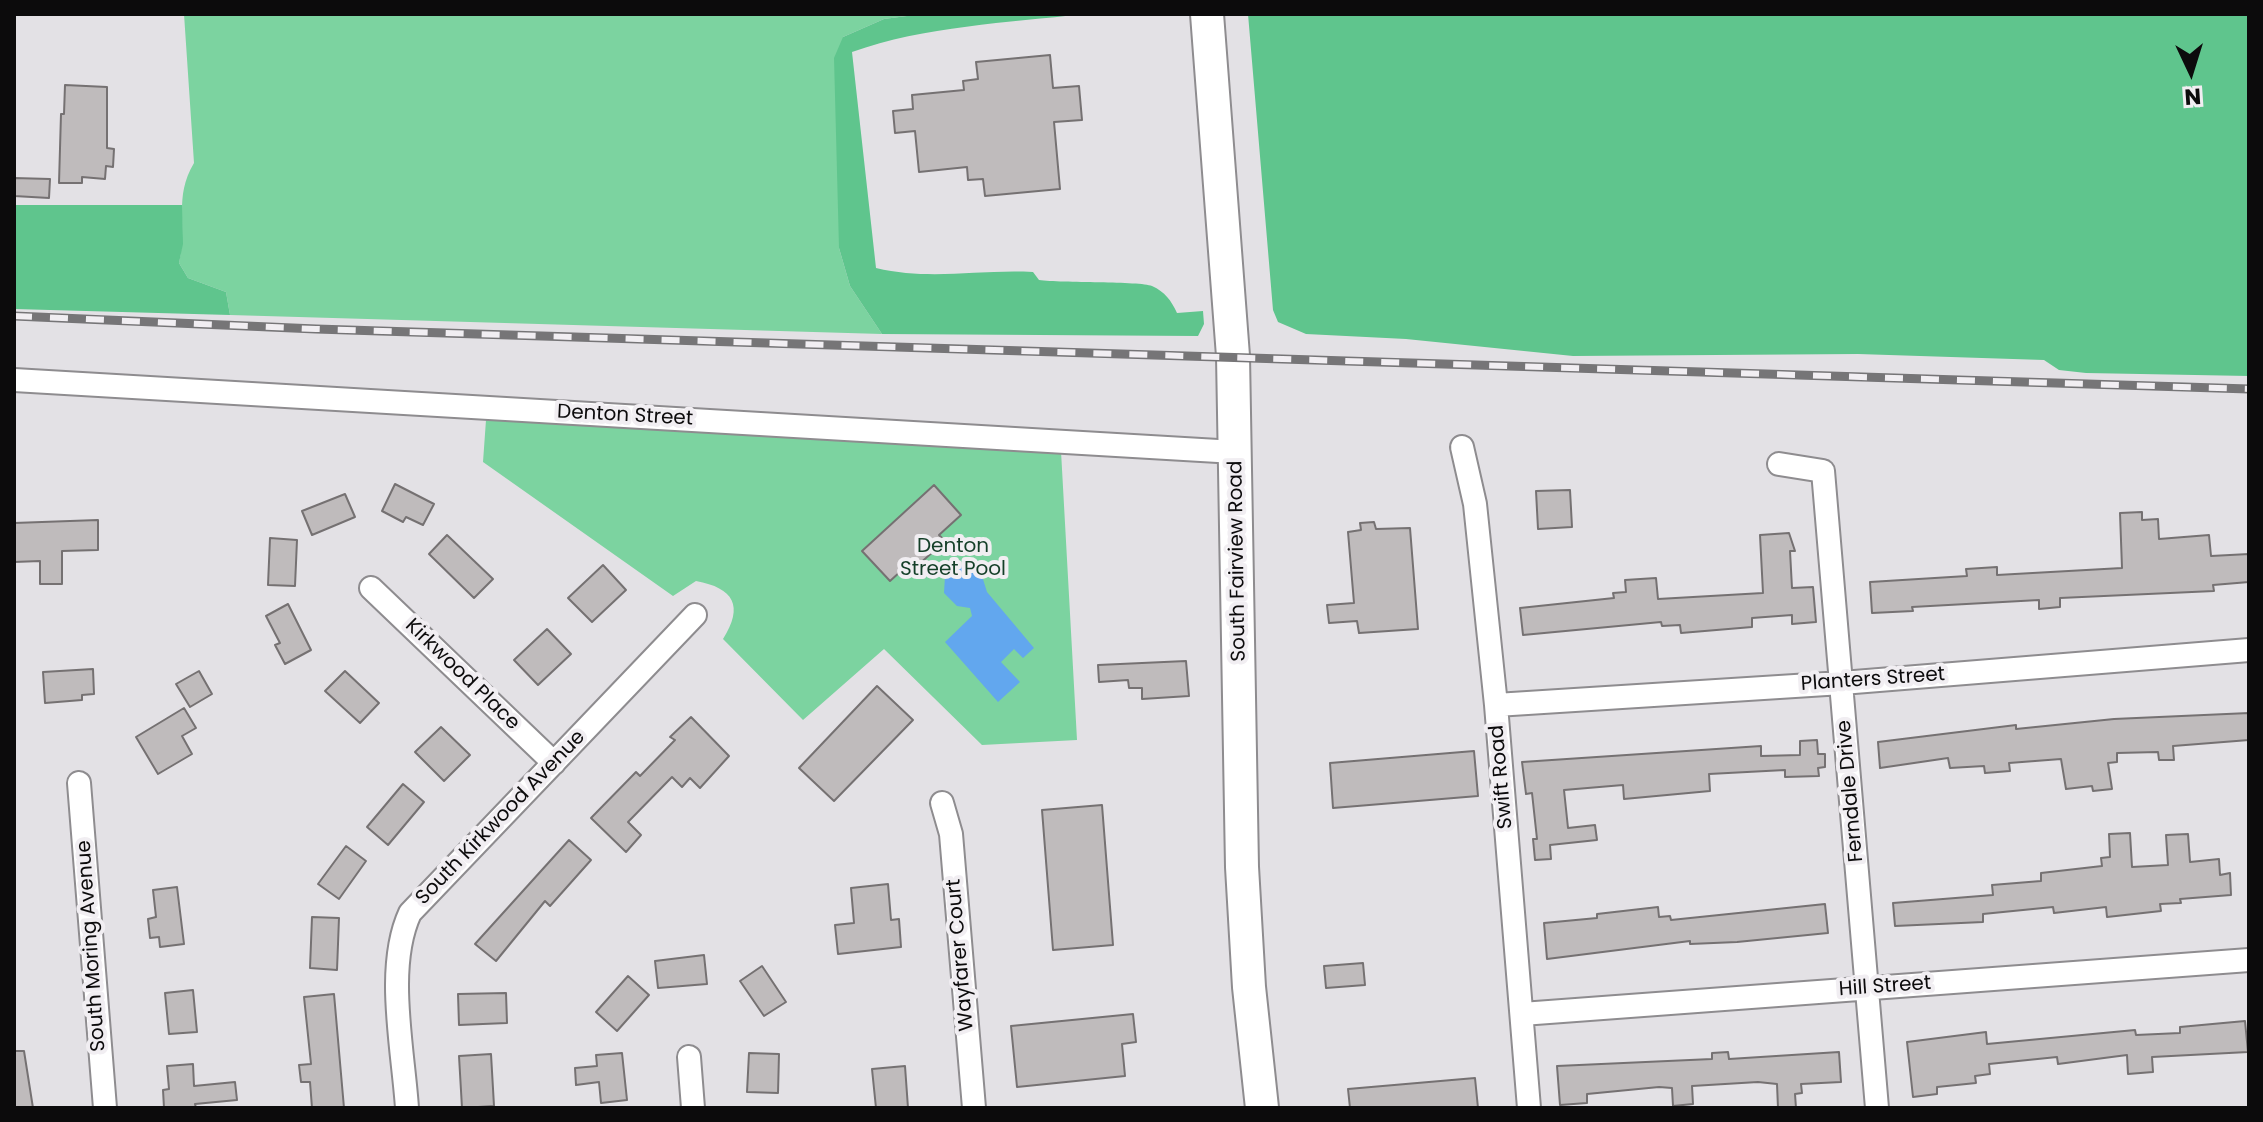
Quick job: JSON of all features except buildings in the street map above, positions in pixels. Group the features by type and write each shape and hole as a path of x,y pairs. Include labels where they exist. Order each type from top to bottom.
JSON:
{"main road":[{"name":"South Fairview Road","path":"1207,14 1233,356 1244,920 1262,1108"}],"street":[{"name":"Denton Street","path":"14,380 1235,452"},
{"name":"Swift Road","path":"1462,447 1475,504 1496,705 1529,1108"},
{"name":"Ferndale Drive","path":"1779,464 1823,471 1877,1108"},
{"name":"Kirkwood Place","path":"371,588 554,763"},
{"name":"South Kirkwood Avenue","path":"407,1108 397,963 399,937 410,913 695,615"},
{"name":"Planters Street","path":"1496,705 1842,683 2249,650"},
{"name":"South Moring Avenue","path":"79,783 105,1108"},
{"name":"Wayfarer Court","path":"942,803 951,834 974,1108"},
{"name":"Hill Street","path":"1522,1014 2249,960"},
{"path":"689,1057 693,1108"}],"green space":[{"path":"184,14 922,14 884,19 843,37 839,248 850,286 882,334 230,315 226,292 188,278 179,263 182,200 194,163"},
{"path":"922,14 1084,14 937,31 852,52 876,268 916,274 1033,272 1039,280 1145,284 1164,294 1177,313 1203,311 1204,324 1198,336 882,334 850,286 839,248 834,58 843,37 884,19"},
{"path":"1248,14 2249,14 2249,376 2086,373 2059,370 2044,360 1858,354 1573,356 1406,339 1306,334 1278,322 1273,310"},
{"path":"14,205 182,205 183,244 179,263 188,278 226,292 230,315 14,309"},
{"name":"Denton Street Pool","path":"486,420 1061,451 1077,740 982,745 884,649 803,720 723,639 734,608 727,594 719,588 696,581 673,596 483,462"}],"water":[{"path":"961,565 982,576 987,592 1034,648 1023,658 1014,649 1001,662 1020,682 998,702 945,642 972,616 970,608 957,606 944,593 945,576"}],"railway":[{"path":"14,316 316,329 2249,389"}]}
